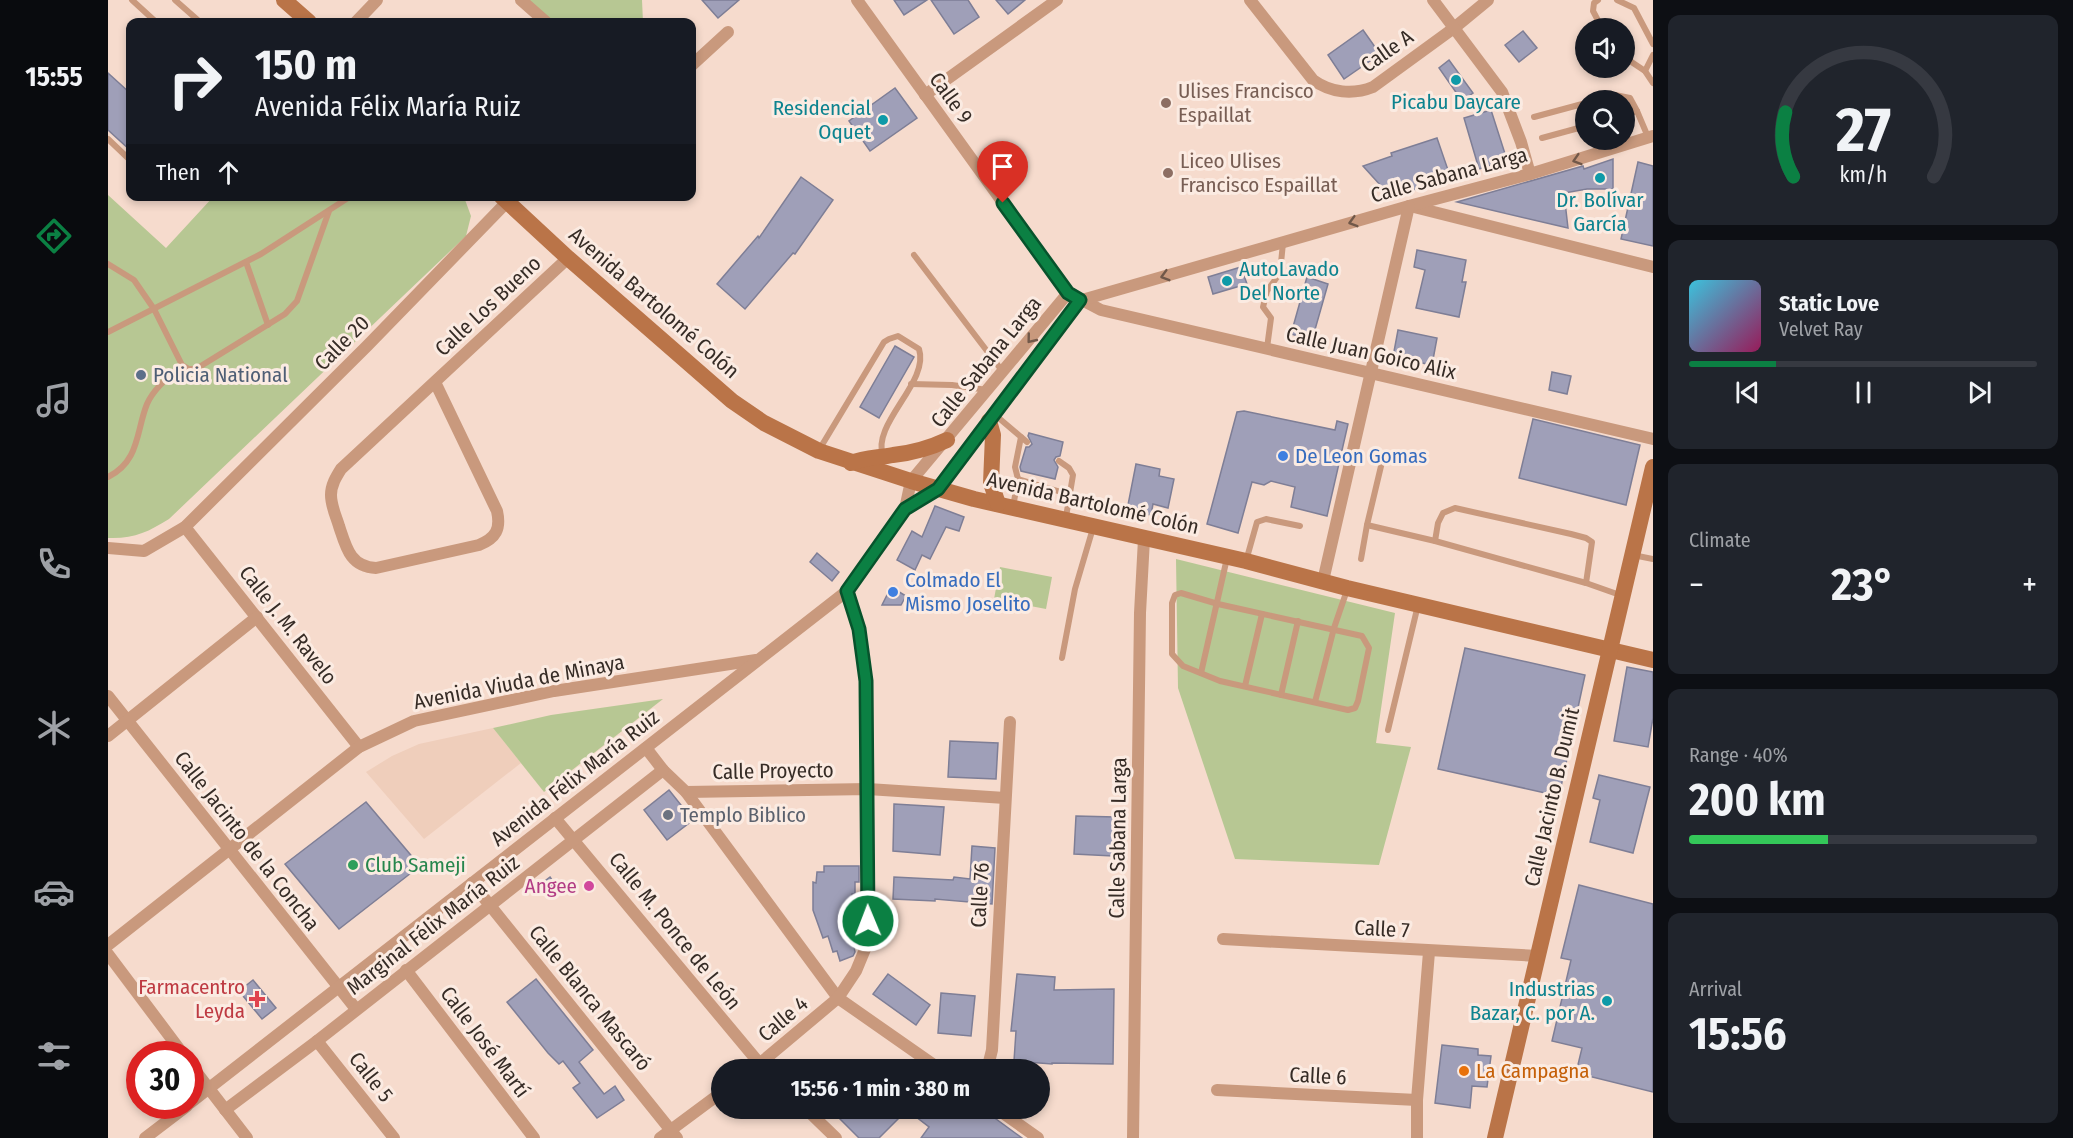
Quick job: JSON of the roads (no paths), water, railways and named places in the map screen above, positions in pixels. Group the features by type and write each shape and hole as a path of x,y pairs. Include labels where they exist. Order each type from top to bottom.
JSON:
{"main road":[{"path":"284,0 304,18"},
{"name":"Avenida Bartolomé Colón","path":"506,201 732,401 764,423 819,451 911,482 1005,506 1246,561 1347,588 1653,660"},
{"path":"992,418 991,483 1005,506"},
{"path":"851,463 868,457 927,448 947,440"},
{"name":"Calle Jacinto B. Dumit","path":"1495,1138 1653,467"}],"street":[{"path":"360,18 377,0"},
{"path":"521,0 541,18"},
{"name":"Calle 9","path":"857,0 1068,293 1081,300"},
{"path":"925,95 1058,0"},
{"name":"Calle A","path":"1250,0 1313,80 1324,87 1350,93 1373,87 1454,28 1488,0"},
{"path":"1433,0 1502,93 1512,116 1530,174"},
{"path":"696,61 728,32"},
{"name":"Calle Sabana Larga","path":"938,489 1081,300 1409,206 1530,174 1651,137"},
{"name":"Calle 20","path":"108,548 144,551 185,527 367,346 502,201"},
{"path":"1323,581 1409,206 1653,267"},
{"name":"Calle Los Bueno","path":"435,382 497,511 500,523 497,533 490,540 479,545 376,568 366,568 359,564 348,551 332,506 331,493 334,481 341,469 568,258"},
{"name":"Calle Sabana Larga","path":"911,482 1068,293"},
{"name":"Calle Juan Goico Alix","path":"1081,300 1101,310 1653,438"},
{"name":"Avenida Félix María Ruiz","path":"204,1092 847,591 905,509 911,482"},
{"name":"Avenida Félix María Ruiz","path":"905,509 938,489"},
{"name":"Calle J. M. Ravelo","path":"185,527 359,747"},
{"name":"Calle Sabana Larga","path":"1133,1138 1140,613 1144,539"},
{"name":"Calle 4","path":"769,1059 838,998 856,971 868,942 866,681 859,629 847,591"},
{"path":"108,736 257,617"},
{"name":"Avenida Viuda de Minaya","path":"108,945 359,747 414,722 554,691 758,660"},
{"name":"Calle Jacinto de la Concha","path":"108,696 356,1010"},
{"name":"Calle 76","path":"990,1059 1010,722"},
{"path":"646,748 663,770 686,792 838,998 925,1059"},
{"name":"Marginal Félix María Ruiz","path":"225,1110 317,1041 663,770"},
{"name":"Calle Proyecto","path":"686,792 868,789 1005,798"},
{"name":"Calle M. Ponce de León","path":"555,818 752,1059"},
{"name":"Calle Blanca Mascaró","path":"472,883 669,1135"},
{"name":"Calle 7","path":"1223,939 1429,952 1538,956"},
{"path":"1417,1138 1417,1100 1429,952"},
{"path":"108,954 173,1041"},
{"name":"Calle José Martí","path":"406,970 534,1138"},
{"name":"Calle 5","path":"317,1041 394,1138"},
{"path":"204,1082 247,1138"},
{"name":"Calle 6","path":"1217,1090 1417,1100"},
{"path":"669,1135 711,1101"},
{"path":"145,1138 170,1119"},
{"path":"816,1119 836,1138"},
{"path":"1011,1119 1038,1138"}],"lane":[{"path":"132,0 152,18"},
{"path":"175,0 195,18"},
{"path":"1597,18 1593,11 1594,3 1598,0"},
{"path":"1617,0 1634,8 1653,44"},
{"path":"1645,71 1653,55"},
{"path":"1635,64 1645,71 1653,83"},
{"path":"1534,117 1575,106"},
{"path":"1635,107 1651,137"},
{"path":"1542,138 1575,129"},
{"path":"108,139 126,156"},
{"path":"108,332 246,262 344,201"},
{"path":"108,264 134,280 154,309 182,365 189,369 196,369 285,315 297,301 329,211"},
{"path":"1266,349 1271,318 1263,307 1267,291 1280,273 1283,242"},
{"path":"914,255 1003,372"},
{"path":"246,262 268,325"},
{"path":"819,451 885,342 893,336 898,336 919,349 922,362 885,432 881,445 883,456"},
{"path":"108,477 119,471 137,444 147,403 161,384 182,365"},
{"path":"911,384 952,385 988,390"},
{"path":"992,418 1027,442"},
{"path":"1005,506 1018,479 1015,467 1021,437"},
{"path":"1059,461 1071,470 1073,475 1066,521"},
{"path":"1361,559 1382,462"},
{"path":"1018,479 1071,495"},
{"path":"1434,541 1443,513 1455,508 1578,536 1592,542 1586,583"},
{"path":"1246,561 1257,522 1266,519 1300,526"},
{"path":"1367,525 1586,583 1623,597"},
{"path":"1062,658 1075,589 1093,526"},
{"path":"1632,554 1653,559"},
{"path":"1201,673 1227,557"},
{"path":"1316,702 1334,628 1347,588"},
{"path":"1181,593 1262,614 1362,636 1369,648 1358,701 1354,708 1348,710 1220,681 1184,666 1172,654 1172,603 1175,595 1181,593"},
{"path":"1388,730 1418,605"},
{"path":"1245,686 1262,614"},
{"path":"1281,695 1298,621"}],"place":[{"name":"Picabu Daycare","path":"1456,80"},
{"name":"Ulises Francisco Espaillat","path":"1166,103"},
{"name":"Residencial Oquet","path":"883,120"},
{"name":"Liceo Ulises Francisco Espaillat","path":"1168,173"},
{"name":"Dr. Bolívar García","path":"1600,178"},
{"name":"AutoLavado Del Norte","path":"1227,281"},
{"name":"Policia National","path":"141,375"},
{"name":"De Leon Gomas","path":"1283,456"},
{"name":"Colmado El Mismo Joselito","path":"893,592"},
{"name":"Templo Biblico","path":"668,815"},
{"name":"Club Sameji","path":"353,865"},
{"name":"Angee","path":"589,886"},
{"name":"Farmacentro Leyda","path":"257,999"},
{"name":"Industrias Bazar, C. por A.","path":"1607,1001"},
{"name":"La Campagna","path":"1464,1071"}]}
